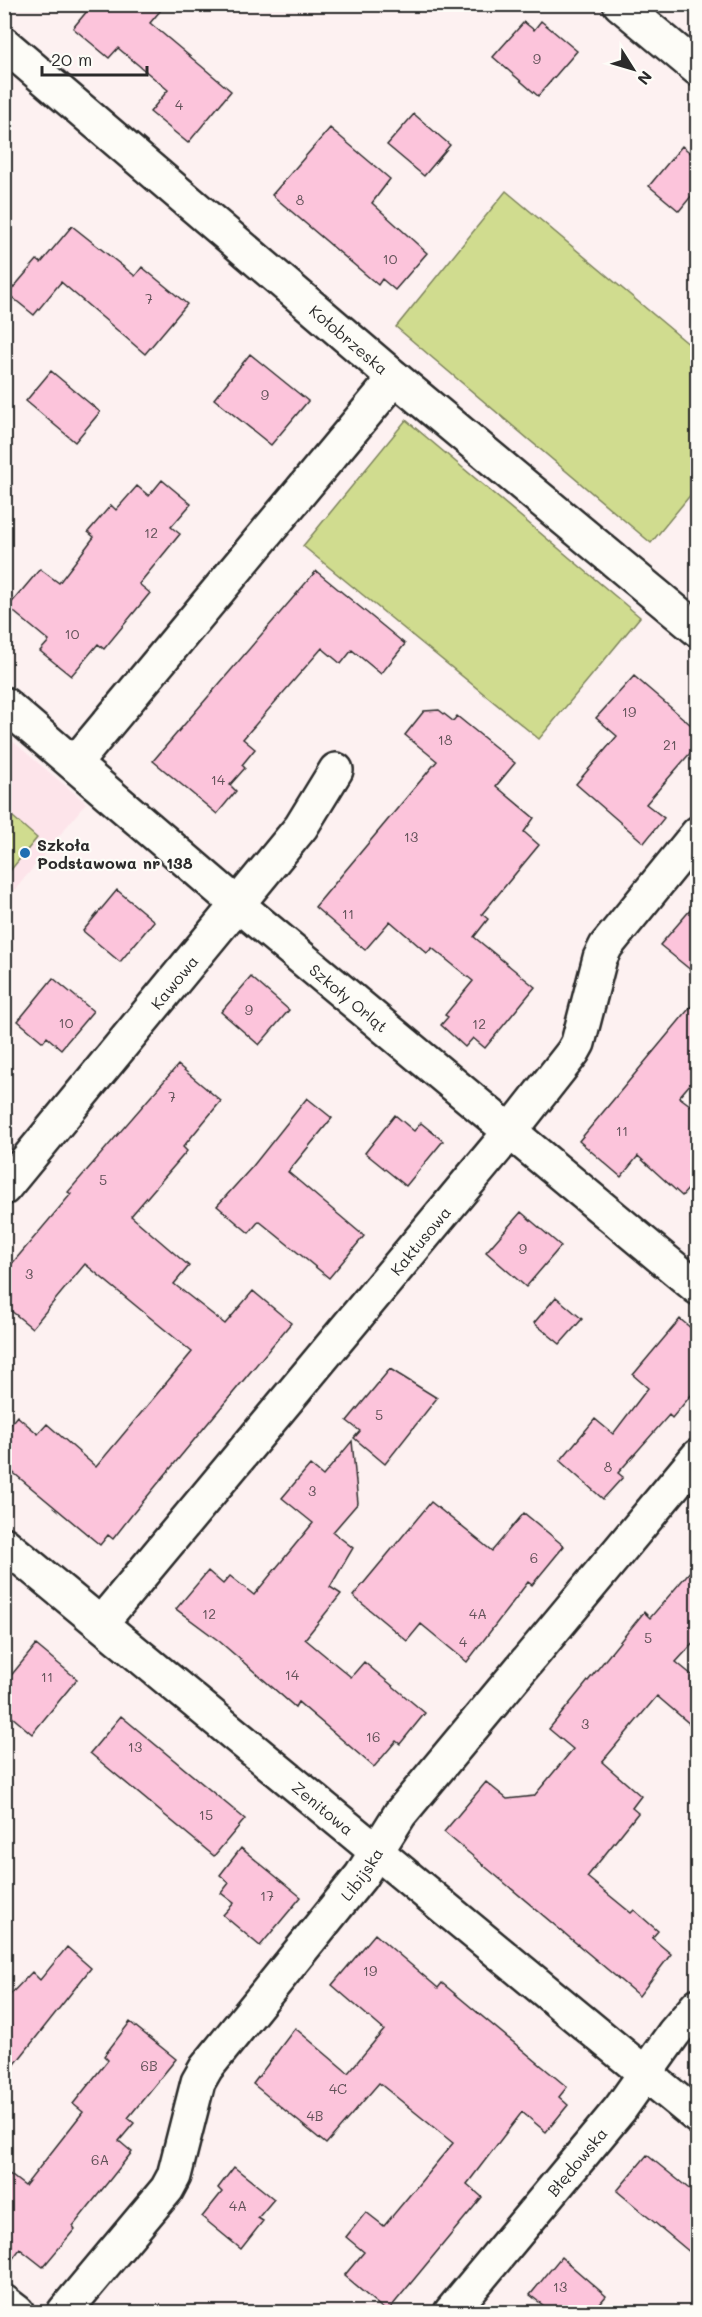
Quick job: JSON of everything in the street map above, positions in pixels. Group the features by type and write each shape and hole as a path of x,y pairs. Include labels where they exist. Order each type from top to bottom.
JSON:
{"street":[{"path":"620,4 698,69"},
{"name":"Kołobrzeska","path":"4,44 396,378 698,630"},
{"path":"75,763 396,378"},
{"name":"Szkoły Orląt","path":"4,704 238,905 698,1288"},
{"name":"Kawowa","path":"4,1188 301,827 336,770"},
{"name":"Kaktusowa","path":"101,1623 510,1132 573,1053 578,1043 600,958 606,946 698,833"},
{"name":"Libijska","path":"64,2313 167,2189 174,2176 198,2082 206,2068 361,1876 400,1814 698,1456"},
{"name":"Zenitowa","path":"4,1544 698,2117"},
{"name":"Błędowska","path":"451,2313 620,2109 674,2033 698,2005"},
{"path":"4,2302 16,2313"}],"shaded area":[{"name":"Szkoła Podstawowa nr 138","path":"5,735 86,803 5,902"}],"green space":[{"path":"506,191 697,351 697,487 651,543 396,327"},
{"path":"406,420 640,617 539,739 303,546"},
{"path":"5,810 37,838 5,877"}],"building":[{"path":"93,4 166,4 150,23 231,91 188,143 150,112 168,90 118,48 109,58 73,28"},
{"path":"541,21 577,51 538,96 493,57 524,22 534,30"},
{"path":"414,114 450,145 424,176 387,145"},
{"path":"330,128 390,179 372,203 427,253 395,290 382,279 378,285 272,195"},
{"path":"682,146 698,159 698,188 679,211 649,186"},
{"path":"72,226 135,276 142,267 187,304 145,354 61,282 34,315 8,294 37,260 41,263"},
{"path":"250,354 308,401 271,445 214,399"},
{"path":"51,371 100,412 75,442 26,401"},
{"path":"162,480 191,504 171,527 180,534 139,584 150,593 104,649 98,644 71,676 40,651 49,641 8,607 40,569 59,583 94,537 88,532 111,505 116,510 137,486 149,496"},
{"path":"316,571 405,644 381,674 352,650 341,664 322,648 243,739 255,749 242,765 245,768 230,785 236,791 217,814 153,761"},
{"path":"634,676 698,731 698,744 646,804 664,818 644,843 576,784 617,736 596,718"},
{"path":"439,710 453,721 457,716 515,763 496,786 534,818 524,832 539,845 482,914 488,919 474,937 535,987 485,1048 473,1038 465,1047 441,1025 448,1017 445,1015 473,981 432,948 427,953 390,921 365,950 315,907 437,761 405,735 424,711"},
{"path":"117,890 154,921 120,962 83,931"},
{"path":"698,901 698,976 660,945"},
{"path":"251,977 289,1010 259,1045 221,1012"},
{"path":"53,978 93,1011 61,1049 47,1037 43,1042 18,1021"},
{"path":"698,998 698,1075 679,1097 698,1111 698,1178 682,1196 638,1156 621,1177 579,1141"},
{"path":"178,1065 221,1101 183,1147 187,1151 131,1216 189,1266 174,1284 225,1324 253,1291 291,1323 113,1539 108,1535 100,1545 4,1465 4,1432 17,1416 38,1434 47,1424 96,1467 192,1352 85,1264 32,1328 4,1305 4,1273 71,1194 68,1192"},
{"path":"307,1098 332,1118 288,1172 364,1236 329,1278 259,1221 249,1233 217,1206 253,1166"},
{"path":"395,1115 414,1131 421,1123 443,1141 406,1186 365,1153"},
{"path":"521,1212 561,1246 526,1287 486,1252"},
{"path":"556,1297 582,1319 560,1344 534,1323"},
{"path":"680,1319 698,1334 698,1387 672,1418 669,1415 618,1473 623,1477 603,1499 560,1461 595,1419 613,1434 648,1388 633,1375"},
{"path":"390,1369 437,1398 385,1464 354,1438 360,1431 347,1421"},
{"path":"352,1441 358,1503 333,1532 353,1548 330,1587 341,1594 305,1639 351,1677 364,1662 425,1713 400,1744 396,1741 374,1767 298,1702 295,1707 219,1641 176,1609 208,1571 223,1584 230,1576 254,1595 313,1523 282,1498 310,1465 323,1476"},
{"path":"431,1502 492,1551 524,1513 564,1546 532,1585 528,1582 467,1662 421,1624 407,1641 353,1596"},
{"path":"698,1562 698,1638 676,1662 698,1680 698,1731 657,1696 602,1762 641,1796 632,1808 638,1813 587,1877 631,1913 634,1910 658,1931 652,1938 671,1954 639,1996 444,1832 486,1782 507,1799 534,1796 573,1749 549,1729 644,1612 650,1618"},
{"path":"36,1645 77,1679 32,1734 4,1710 4,1684"},
{"path":"121,1716 245,1819 214,1856 90,1753"},
{"path":"241,1848 301,1897 260,1946 223,1915 234,1903 221,1893 229,1883 220,1875"},
{"path":"375,1934 438,1988 442,1983 567,2087 559,2097 568,2105 546,2132 522,2112 467,2184 482,2197 387,2312 344,2276 364,2252 346,2237 366,2212 384,2226 453,2143 379,2083 326,2144 253,2084 295,2028 348,2073 384,2030 332,1985"},
{"path":"67,1947 91,1968 4,2078 4,2001 32,1972 40,1980"},
{"path":"130,2022 176,2059 128,2118 134,2123 119,2141 132,2152 73,2226 75,2229 43,2267 20,2249 4,2270 4,2170 25,2186 83,2112 73,2104 108,2060 104,2056"},
{"path":"647,2155 698,2196 698,2259 617,2191"},
{"path":"234,2167 274,2199 258,2218 263,2221 241,2249 202,2217 222,2192 218,2188"},
{"path":"561,2257 606,2296 592,2313 553,2313 530,2295"}],"place":[{"name":"Szkoła Podstawowa nr 138","path":"25,853"}]}
